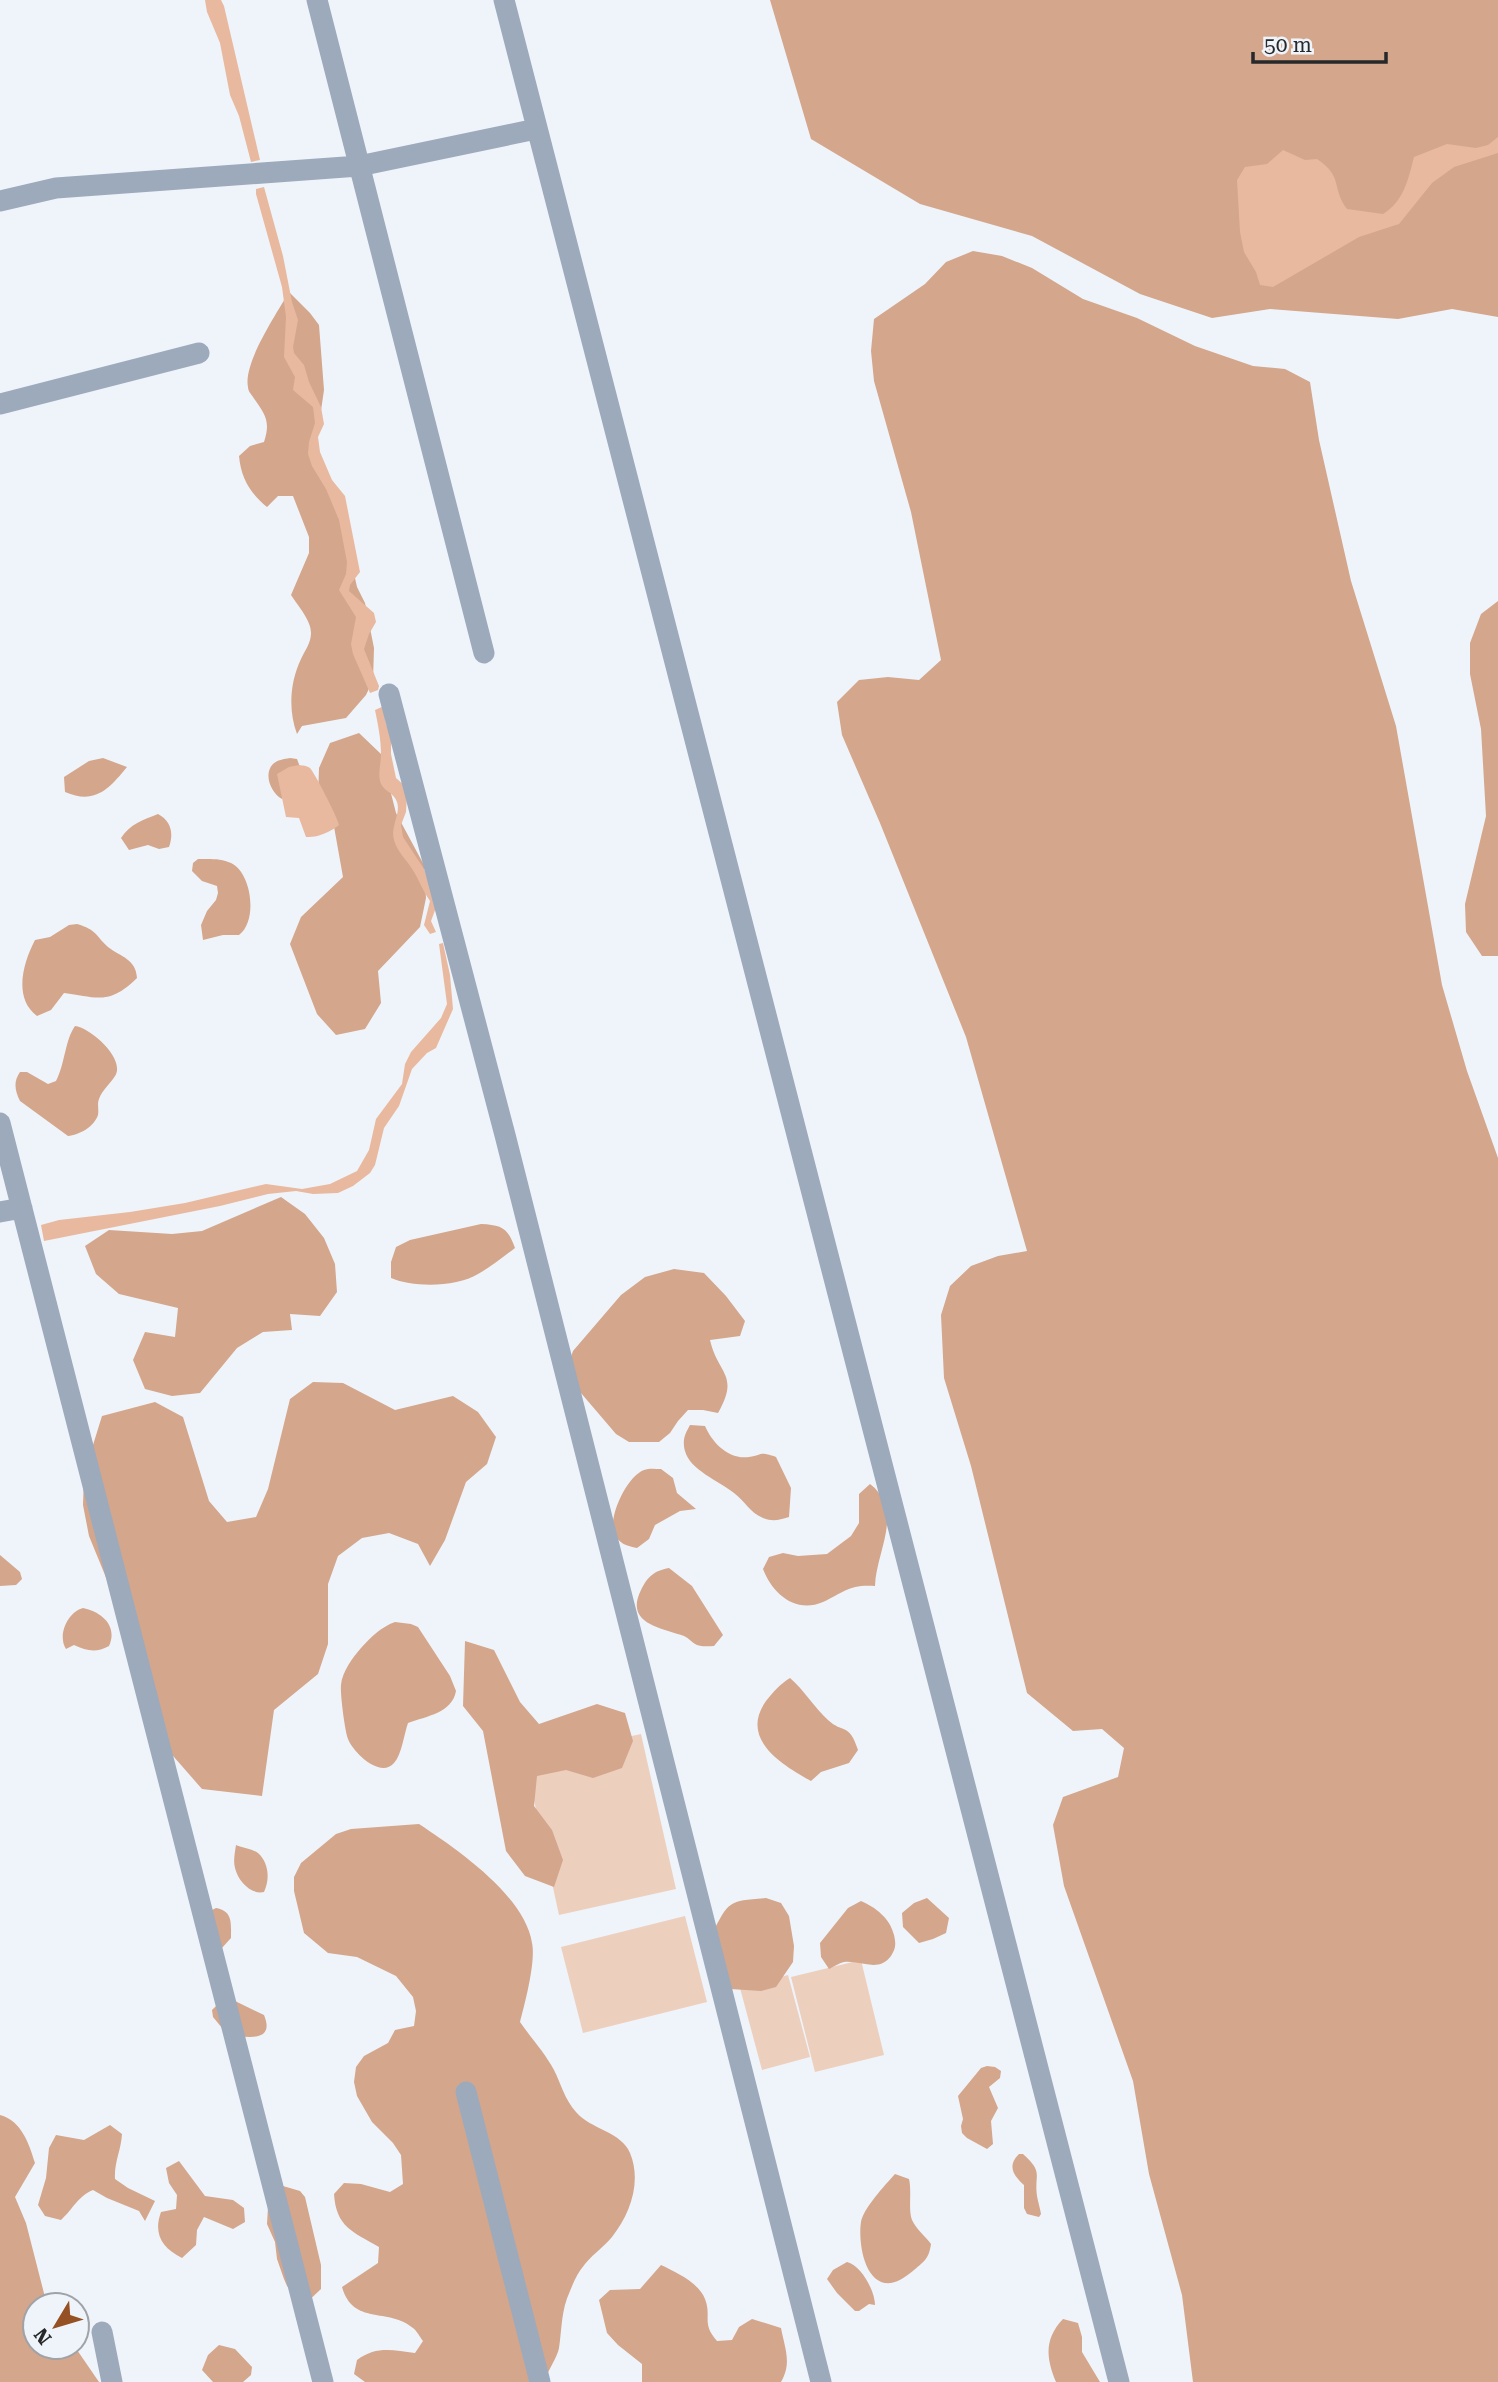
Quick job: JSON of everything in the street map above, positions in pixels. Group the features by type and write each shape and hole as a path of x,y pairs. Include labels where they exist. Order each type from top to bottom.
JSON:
{"street":[{"path":"317,0 484,653"},
{"path":"504,0 1119,2382"},
{"path":"0,201 56,188 359,166 536,129"},
{"path":"0,404 199,353"},
{"path":"389,694 505,1135 821,2382"},
{"path":"0,1123 323,2382"},
{"path":"0,1212 22,1208"},
{"path":"466,2092 540,2382"},
{"path":"102,2332 112,2382"}],"shaded area":[{"path":"205,0 221,0 224,6 260,160 251,162 239,116 230,95 220,43"},
{"path":"770,0 1498,0 1498,317 1452,309 1398,319 1270,309 1212,318 1140,294 1032,236 920,204 811,139"},
{"path":"1498,137 1498,153 1454,167 1432,183 1399,224 1359,237 1273,287 1260,285 1244,252 1240,232 1237,180 1245,167 1267,164 1283,150 1305,160 1317,159 1331,171 1347,209 1383,214 1400,196 1414,157 1447,144 1476,148 1488,145"},
{"path":"264,187 298,320 294,353 304,365 321,407 324,424 318,437 320,452 332,480 345,496 360,572 350,585 349,591 374,613 376,622 364,649 379,686 378,690 370,693 351,644 356,617 339,590 346,574 347,562 339,520 308,454 315,423 313,407 293,390 295,377 284,357 286,317 282,287 256,194 256,189"},
{"path":"973,251 1002,256 1032,268 1083,299 1137,318 1195,346 1253,366 1285,369 1310,382 1319,440 1351,581 1396,726 1442,985 1467,1071 1498,1158 1498,2382 1193,2382 1182,2295 1149,2174 1133,2081 1064,1886 1053,1825 1063,1797 1118,1777 1124,1748 1102,1729 1073,1731 1027,1693 971,1466 944,1378 941,1315 950,1286 971,1266 998,1256 1027,1251 966,1037 842,735 837,702 859,680 888,677 919,680 941,660 911,512 874,381 871,351 874,319 925,284 946,262"},
{"path":"289,292 319,325 324,390 317,454 340,512 357,587 365,603 374,648 373,680 366,695 346,718 302,726 297,734 291,706 293,687 297,668 311,633 307,618 291,595 309,553 309,537 293,496 278,496 267,507 247,485 239,456 250,446 264,442 266,418 249,391 248,377 262,338"},
{"path":"1498,601 1498,956 1482,956 1466,932 1465,904 1486,816 1481,729 1470,674 1470,643 1481,614"},
{"path":"384,706 386,724 391,735 391,754 396,778 405,786 407,796 406,812 401,825 403,837 424,869 437,905 431,921 436,932 430,934 424,925 430,901 395,844 393,835 397,802 380,781 381,757 375,710"},
{"path":"359,733 381,754 396,813 424,865 426,898 420,927 378,971 381,1003 365,1029 336,1035 317,1014 290,944 301,917 343,877 333,821 318,797 319,768 330,743"},
{"path":"103,758 127,767 101,793 85,797 65,792 64,777 89,761"},
{"path":"290,758 297,759 300,767 282,799 272,788 269,773 275,763"},
{"path":"299,765 312,771 339,825 328,832 306,837 299,818 286,817 277,774"},
{"path":"158,814 166,820 170,828 169,847 159,849 148,845 129,850 121,838 128,829"},
{"path":"198,859 227,861 244,876 248,886 250,909 249,919 239,935 223,935 203,940 201,925 218,893 217,886 202,881 192,871 193,863"},
{"path":"77,924 92,931 108,947 131,962 137,978 118,993 102,998 64,993 51,1010 37,1016 25,1000 22,980 31,949 35,940 50,937 69,925"},
{"path":"443,943 450,975 453,1009 436,1048 427,1053 412,1069 399,1106 384,1128 375,1165 370,1173 353,1186 338,1193 313,1194 296,1191 268,1194 44,1241 41,1225 59,1220 185,1203 266,1184 302,1189 330,1184 357,1171 369,1150 376,1119 402,1084 405,1064 411,1052 441,1018 447,1004 439,944"},
{"path":"75,1026 90,1032 105,1045 116,1061 117,1069 100,1096 98,1115 93,1123 81,1132 68,1136 20,1101 16,1083 20,1072 27,1072 48,1084 56,1081"},
{"path":"281,1197 305,1214 324,1238 335,1264 337,1292 320,1316 290,1314 292,1330 263,1332 237,1348 200,1393 172,1396 145,1389 133,1360 145,1332 175,1337 178,1308 119,1294 96,1274 85,1246 109,1230 172,1234 202,1231"},
{"path":"481,1224 503,1229 510,1236 515,1248 483,1271 459,1282 423,1285 391,1278 391,1262 396,1247 410,1240"},
{"path":"674,1269 704,1273 745,1321 740,1336 710,1340 727,1382 727,1390 718,1413 688,1410 670,1433 659,1442 629,1442 616,1434 569,1379 568,1365 573,1351 621,1295 645,1277"},
{"path":"313,1382 343,1383 395,1410 453,1396 478,1412 496,1437 487,1464 466,1482 445,1540 430,1566 418,1544 389,1533 362,1538 338,1556 328,1584 328,1644 318,1674 274,1710 262,1796 202,1789 160,1741 137,1653 89,1536 83,1505 84,1474 102,1416 155,1402 183,1417 209,1501 227,1522 256,1517 268,1489 290,1399"},
{"path":"690,1425 705,1426 716,1444 734,1456 764,1454 776,1457 791,1488 789,1517 773,1520 758,1516 734,1493 693,1464 684,1444"},
{"path":"646,1469 661,1469 673,1478 677,1493 696,1509 680,1511 655,1525 649,1539 637,1548 624,1544 616,1537 613,1526 620,1498 638,1474"},
{"path":"870,1484 886,1506 887,1519 875,1586 853,1588 813,1605 794,1603 786,1599 772,1586 763,1569 769,1557 783,1553 798,1556 827,1554 851,1536 859,1523 859,1494"},
{"path":"0,1555 20,1572 22,1579 16,1585 0,1586"},
{"path":"669,1568 692,1586 723,1635 714,1646 697,1645 686,1637 648,1623 641,1617 637,1610 637,1601 641,1590 652,1575"},
{"path":"83,1608 102,1617 110,1626 109,1646 92,1650 74,1645 66,1649 63,1637 65,1625 73,1614"},
{"path":"395,1622 418,1627 450,1676 456,1691 454,1698 444,1709 408,1723 397,1759 388,1767 382,1768 361,1757 348,1739 341,1685 351,1660 361,1648 376,1633"},
{"path":"465,1641 494,1650 520,1702 539,1724 597,1704 625,1713 633,1741 622,1768 593,1778 566,1770 537,1776 534,1806 552,1830 563,1860 554,1887 525,1876 506,1851 483,1731 463,1706"},
{"path":"790,1678 828,1720 852,1735 858,1750 849,1763 821,1772 811,1781 777,1759 761,1739 758,1727 759,1715 766,1701"},
{"path":"641,1734 676,1889 559,1915 525,1759"},
{"path":"419,1824 470,1860 517,1908 527,1925 533,1951 520,2022 557,2075 572,2107 589,2123 620,2140 630,2153 633,2164 634,2186 629,2208 612,2237 585,2264 575,2279 565,2305 558,2351 544,2382 365,2382 354,2374 357,2360 364,2356 384,2350 415,2353 423,2341 414,2329 403,2322 363,2312 347,2299 342,2287 378,2263 379,2247 354,2232 342,2221 335,2205 334,2194 344,2183 361,2184 390,2192 403,2184 401,2155 372,2122 357,2096 354,2082 356,2067 364,2056 388,2043 395,2030 414,2026 416,2011 413,1997 396,1976 357,1957 328,1953 304,1933 294,1891 294,1877 301,1863 336,1834 351,1829"},
{"path":"236,1845 262,1857 268,1877 264,1892 250,1889 239,1878 234,1865"},
{"path":"766,1898 781,1903 789,1916 794,1946 793,1962 776,1987 761,1991 730,1989 712,1934 722,1914 732,1904"},
{"path":"927,1898 949,1918 946,1933 919,1943 903,1927 902,1913 914,1903"},
{"path":"861,1901 877,1910 889,1923 895,1938 894,1951 881,1964 844,1962 829,1969 821,1957 820,1943 848,1908"},
{"path":"216,1908 226,1912 231,1923 231,1938 221,1949 210,1911"},
{"path":"685,1916 707,2002 583,2033 561,1947"},
{"path":"861,1960 884,2055 815,2072 791,1977"},
{"path":"788,1975 810,2057 762,2070 740,1988"},
{"path":"235,2001 264,2015 267,2024 262,2035 249,2037 227,2034 213,2017 212,2010 217,2005"},
{"path":"987,2066 1001,2071 1000,2078 989,2087 998,2108 991,2121 993,2144 987,2149 962,2133 963,2119 958,2096 981,2068"},
{"path":"0,2115 14,2122 19,2128 35,2163 15,2197 26,2223 43,2291 21,2291 21,2361 85,2361 99,2382 0,2382"},
{"path":"110,2125 122,2134 115,2179 155,2201 145,2221 139,2211 93,2190 79,2199 61,2220 45,2216 38,2205 46,2178 49,2148 56,2135 84,2140"},
{"path":"1019,2154 1030,2160 1036,2170 1041,2214 1039,2217 1027,2214 1024,2208 1024,2185 1014,2174 1012,2166"},
{"path":"179,2161 205,2196 233,2200 244,2208 245,2222 233,2229 204,2217 197,2230 196,2245 182,2258 164,2245 158,2227 161,2212 176,2209 177,2195 169,2183 166,2168"},
{"path":"895,2174 909,2179 912,2220 931,2244 924,2262 903,2278 891,2283 882,2282 869,2270 862,2250 860,2230 866,2211"},
{"path":"283,2186 300,2191 305,2197 321,2265 321,2289 305,2304 287,2286 267,2224 268,2207"},
{"path":"847,2262 857,2268 866,2279 875,2305 869,2304 855,2311 827,2279 833,2270"},
{"path":"661,2265 686,2279 702,2293 707,2305 709,2329 717,2341 732,2340 739,2327 752,2319 781,2328 787,2362 781,2382 642,2382 642,2364 607,2333 599,2300 610,2290 640,2289"},
{"path":"1063,2319 1078,2323 1082,2352 1100,2382 1056,2382 1050,2365 1049,2349 1052,2334"},
{"path":"219,2345 235,2349 252,2367 251,2375 243,2382 213,2382 202,2370 208,2355"}]}
